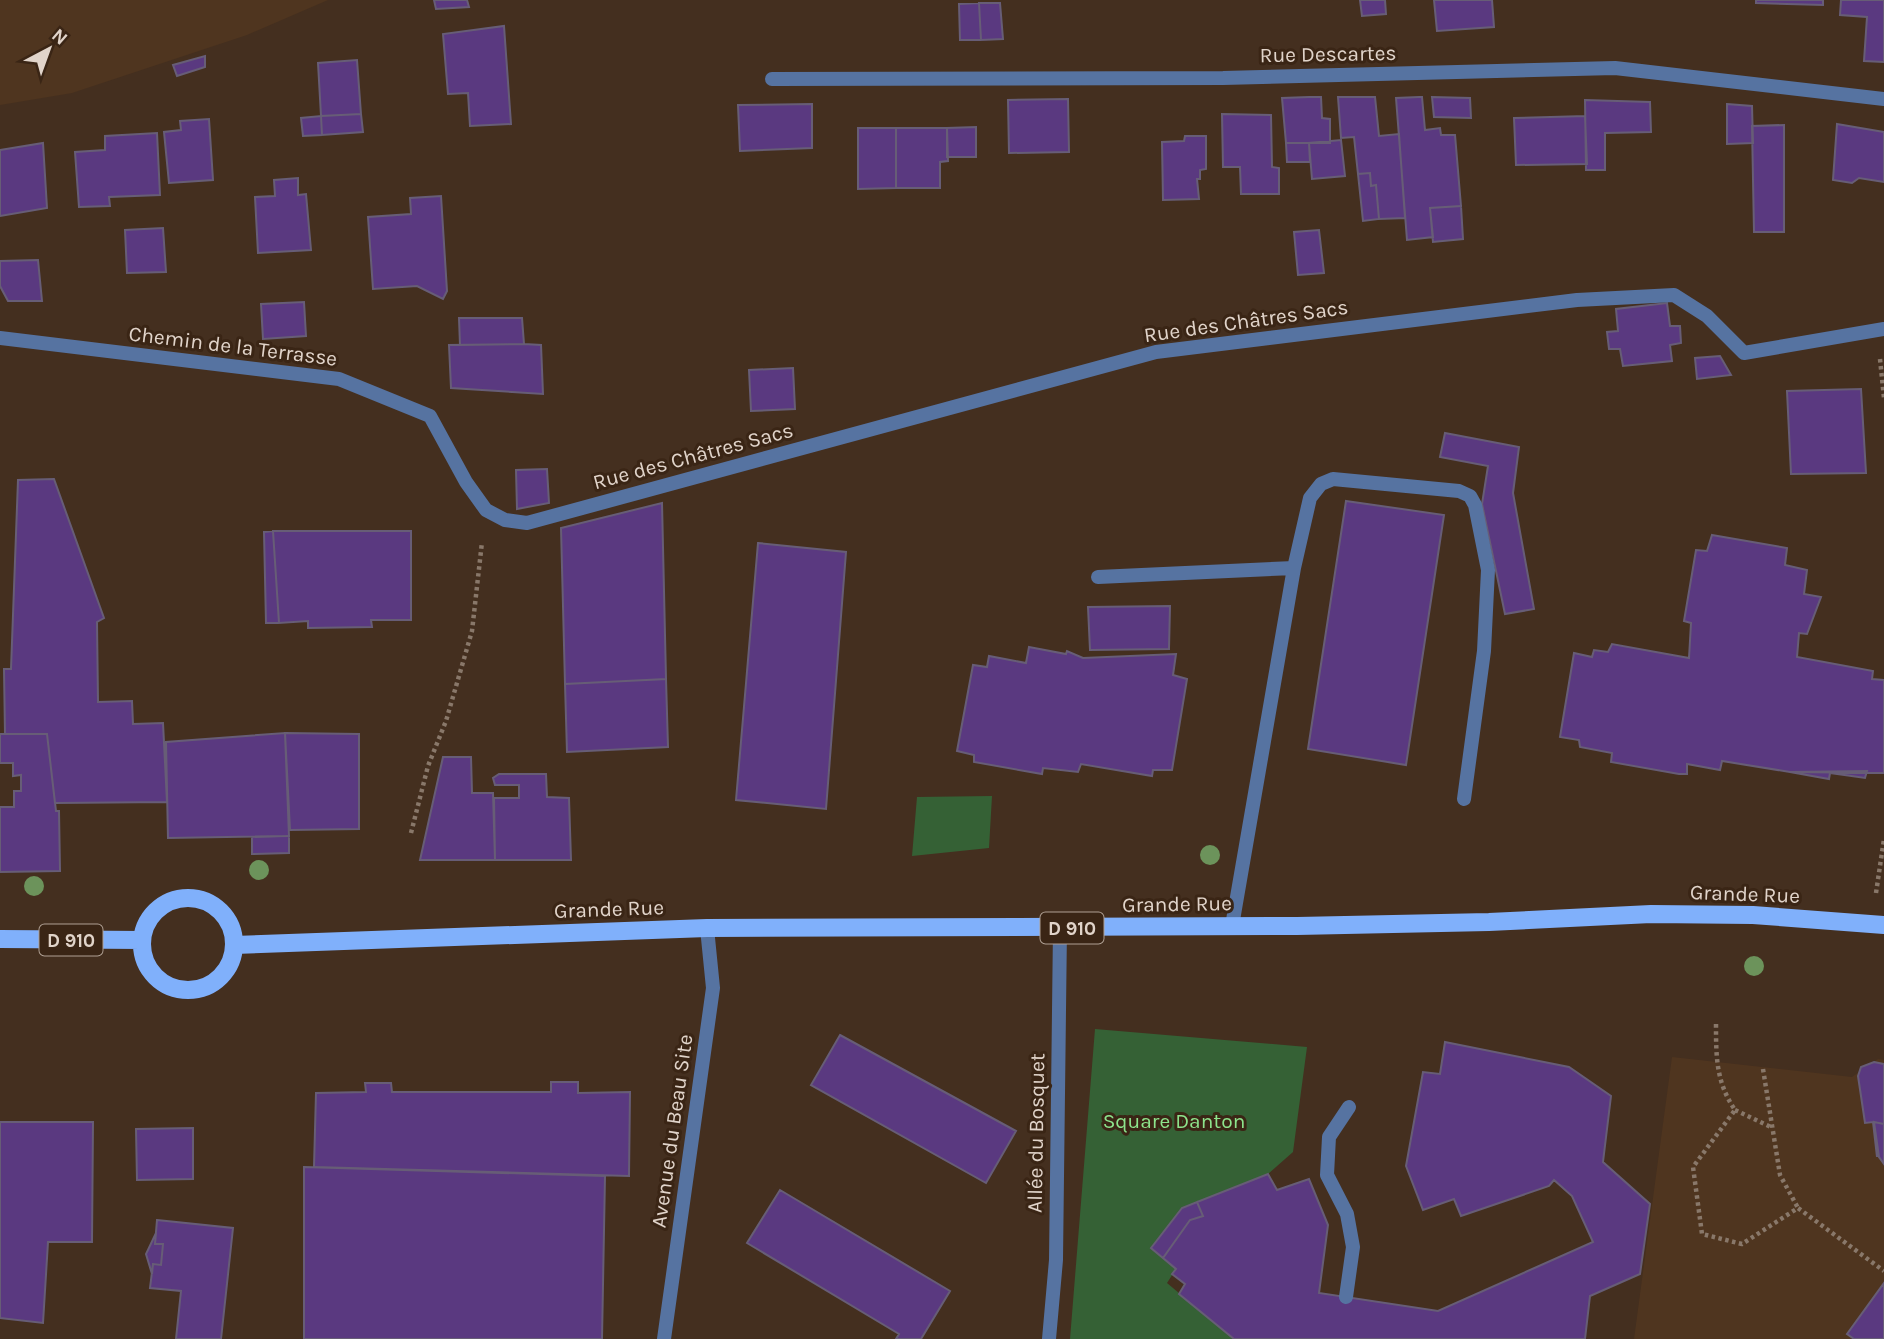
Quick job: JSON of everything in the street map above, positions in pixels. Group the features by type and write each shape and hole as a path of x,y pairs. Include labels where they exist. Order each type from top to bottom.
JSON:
{"main road":[{"path":"186,898 203,900 224,914 234,944 231,960 220,977 208,986 191,990 176,988 159,980 148,968 142,940 151,915 163,905 186,898"},
{"name":"Grande Rue","path":"234,944 707,928 1232,926 1489,922 1651,914 1753,915 1878,924"},
{"name":"D 910","path":"0,939 142,940"}],"street":[{"name":"Rue Descartes","path":"772,79 1223,78 1615,68 1884,99"},
{"name":"Rue des Châtres Sacs","path":"486,510 505,520 527,523 1156,352 1577,300 1674,295 1707,316 1744,353 1881,330"},
{"name":"Chemin de la Terrasse","path":"0,338 339,379 430,416 466,482 486,510"},
{"path":"1232,926 1294,568 1310,498 1321,484 1333,479 1460,491 1470,496 1475,505 1488,570 1484,651 1464,799"},
{"path":"1098,577 1294,568"},
{"name":"Avenue du Beau Site","path":"664,1339 713,988 707,928"},
{"name":"Allée du Bosquet","path":"1049,1339 1056,1261 1060,928"},
{"path":"1346,1297 1353,1247 1347,1214 1327,1175 1328,1137 1349,1107"}],"path":[{"path":"1881,330 1884,398"},
{"path":"411,833 428,766 446,721 472,631 486,510"},
{"path":"1878,924 1884,839"},
{"path":"1716,1024 1716,1065 1721,1089 1735,1110 1771,1127"},
{"path":"1763,1069 1780,1175 1798,1208 1884,1271"},
{"path":"1735,1110 1693,1167 1702,1234 1742,1244 1798,1208"}],"shaded area":[{"path":"0,0 328,0 247,35 72,93 0,105"},
{"path":"1672,1057 1852,1077 1878,1059 1884,1060 1884,1339 1634,1339"}],"green space":[{"path":"992,796 989,848 912,856 917,797"},
{"name":"Square Danton","path":"1095,1029 1307,1047 1293,1152 1268,1174 1182,1208 1151,1247 1176,1269 1167,1283 1234,1339 1070,1339"}],"building":[{"path":"434,0 467,0 469,7 436,9"},
{"path":"1360,0 1385,0 1386,14 1362,16"},
{"path":"1434,0 1492,0 1494,27 1437,31"},
{"path":"1756,0 1823,0 1823,5 1756,3"},
{"path":"1841,0 1884,0 1884,62 1864,61 1867,17 1840,15"},
{"path":"979,3 1000,3 1003,39 981,40"},
{"path":"979,3 981,40 960,40 959,4"},
{"path":"504,26 511,124 470,126 468,93 448,94 443,34"},
{"path":"205,56 205,67 177,76 173,65"},
{"path":"357,60 361,114 321,116 318,63"},
{"path":"1321,97 1322,118 1330,119 1330,143 1286,143 1282,98"},
{"path":"1338,97 1375,97 1379,136 1399,134 1405,218 1379,219 1376,185 1371,186 1370,173 1358,174 1354,137 1341,138"},
{"path":"1422,97 1425,130 1440,128 1441,135 1455,135 1461,206 1430,208 1433,237 1407,240 1396,98"},
{"path":"1432,97 1470,98 1471,118 1434,117"},
{"path":"1068,99 1069,152 1009,153 1008,100"},
{"path":"1585,100 1650,102 1651,132 1605,133 1605,170 1586,170"},
{"path":"812,104 812,148 740,151 738,105"},
{"path":"1727,104 1752,106 1753,143 1727,144"},
{"path":"361,114 363,132 322,135 321,116"},
{"path":"1222,114 1271,115 1272,167 1279,168 1279,194 1241,194 1240,167 1223,167"},
{"path":"321,116 322,135 303,136 301,118"},
{"path":"1585,116 1587,164 1516,165 1514,118"},
{"path":"209,119 213,180 169,183 164,132 181,130 180,121"},
{"path":"1837,124 1884,132 1884,182 1859,178 1852,183 1833,180"},
{"path":"1784,125 1784,232 1754,232 1752,126"},
{"path":"976,127 976,157 947,157 947,128"},
{"path":"858,128 896,128 896,188 858,189"},
{"path":"896,128 947,128 948,161 940,162 940,188 896,188"},
{"path":"157,133 160,195 109,197 110,206 79,207 75,152 105,150 105,136"},
{"path":"1185,136 1206,136 1206,169 1200,170 1200,179 1197,179 1199,199 1163,200 1162,142 1184,141"},
{"path":"1341,140 1345,176 1312,179 1309,143"},
{"path":"43,143 47,208 0,216 0,150"},
{"path":"1286,143 1309,143 1310,162 1287,162"},
{"path":"1370,173 1371,186 1376,185 1379,219 1363,221 1358,174"},
{"path":"298,178 298,195 306,194 311,250 258,253 255,197 275,196 274,180"},
{"path":"441,196 447,291 443,299 417,286 373,289 368,217 411,214 410,198"},
{"path":"1461,206 1463,239 1433,242 1430,208"},
{"path":"163,228 166,272 127,273 125,230"},
{"path":"1319,230 1324,273 1298,275 1294,232"},
{"path":"38,260 42,301 8,301 0,286 0,261"},
{"path":"304,302 306,336 263,339 261,304"},
{"path":"1667,303 1670,326 1680,326 1681,343 1670,345 1672,361 1623,366 1620,349 1609,349 1607,332 1618,331 1616,309"},
{"path":"459,318 522,318 524,344 460,345"},
{"path":"449,345 541,345 543,394 451,388"},
{"path":"1720,356 1731,375 1697,379 1695,358"},
{"path":"793,368 795,409 751,411 749,370"},
{"path":"1861,389 1866,473 1791,474 1787,391"},
{"path":"1445,433 1519,447 1513,493 1534,609 1505,614 1482,504 1488,466 1440,457"},
{"path":"547,469 549,503 517,509 516,470"},
{"path":"54,479 104,618 97,622 98,702 132,701 133,724 163,723 167,802 55,803 47,734 5,734 4,669 11,669 18,480"},
{"path":"1346,501 1444,515 1406,765 1308,749"},
{"path":"662,503 666,679 565,684 561,528"},
{"path":"273,531 279,623 266,623 264,532"},
{"path":"273,531 411,531 411,620 371,620 372,627 308,628 308,621 279,623"},
{"path":"1712,535 1787,548 1785,565 1807,570 1804,594 1821,597 1807,634 1799,633 1797,657 1873,671 1872,679 1884,680 1884,773 1790,772 1722,761 1720,770 1687,764 1687,774 1679,774 1611,762 1612,753 1580,747 1579,740 1560,737 1574,653 1592,657 1594,650 1608,652 1612,644 1689,658 1691,623 1684,621 1696,550 1707,551"},
{"path":"758,543 846,552 826,809 736,800"},
{"path":"1170,606 1169,649 1090,650 1088,607"},
{"path":"1029,647 1066,654 1067,651 1083,658 1176,654 1173,675 1187,679 1172,770 1153,770 1152,776 1081,764 1078,772 1043,768 1042,774 974,762 974,755 957,751 973,665 987,667 989,656 1026,663"},
{"path":"666,679 668,747 567,752 565,684"},
{"path":"285,733 289,836 168,838 166,742"},
{"path":"285,733 359,734 359,829 290,830"},
{"path":"0,734 47,734 56,811 59,811 60,871 0,872 0,807 14,807 14,791 21,791 21,775 13,776 13,763 0,763"},
{"path":"443,757 471,757 472,793 493,793 495,860 420,860"},
{"path":"1867,771 1865,778 1830,773 1829,779 1790,772"},
{"path":"499,774 546,774 547,797 569,798 571,860 495,860 494,798 519,798 519,785 495,785 493,778"},
{"path":"289,836 289,853 252,854 252,837"},
{"path":"840,1035 1016,1131 986,1183 811,1085"},
{"path":"1445,1042 1569,1067 1611,1096 1603,1162 1650,1204 1640,1274 1590,1296 1585,1339 1234,1339 1179,1294 1185,1284 1172,1274 1176,1269 1163,1258 1190,1220 1203,1216 1197,1202 1268,1174 1277,1190 1309,1179 1328,1225 1319,1293 1438,1311 1593,1242 1572,1196 1554,1180 1549,1186 1461,1216 1454,1199 1423,1210 1406,1166 1423,1072 1440,1074"},
{"path":"1874,1062 1884,1064 1884,1124 1874,1122 1877,1157 1873,1122 1865,1123 1858,1076 1861,1067"},
{"path":"551,1082 578,1082 578,1093 630,1092 629,1176 314,1167 316,1093 366,1092 365,1083 391,1083 392,1092 551,1092"},
{"path":"0,1122 93,1122 92,1242 48,1242 43,1323 0,1318"},
{"path":"1874,1122 1884,1124 1884,1164 1879,1157"},
{"path":"193,1128 193,1179 137,1180 136,1129"},
{"path":"304,1167 605,1176 602,1339 304,1339"},
{"path":"780,1190 950,1291 921,1339 896,1339 899,1334 747,1243"},
{"path":"1197,1202 1203,1216 1190,1220 1163,1258 1151,1248 1182,1208"},
{"path":"157,1220 233,1228 221,1339 176,1339 181,1291 150,1288 153,1264 161,1265 163,1244 155,1244"},
{"path":"156,1233 155,1244 163,1244 161,1265 153,1264 152,1274 146,1254"},
{"path":"1884,1283 1884,1339 1854,1339 1847,1334"}]}
